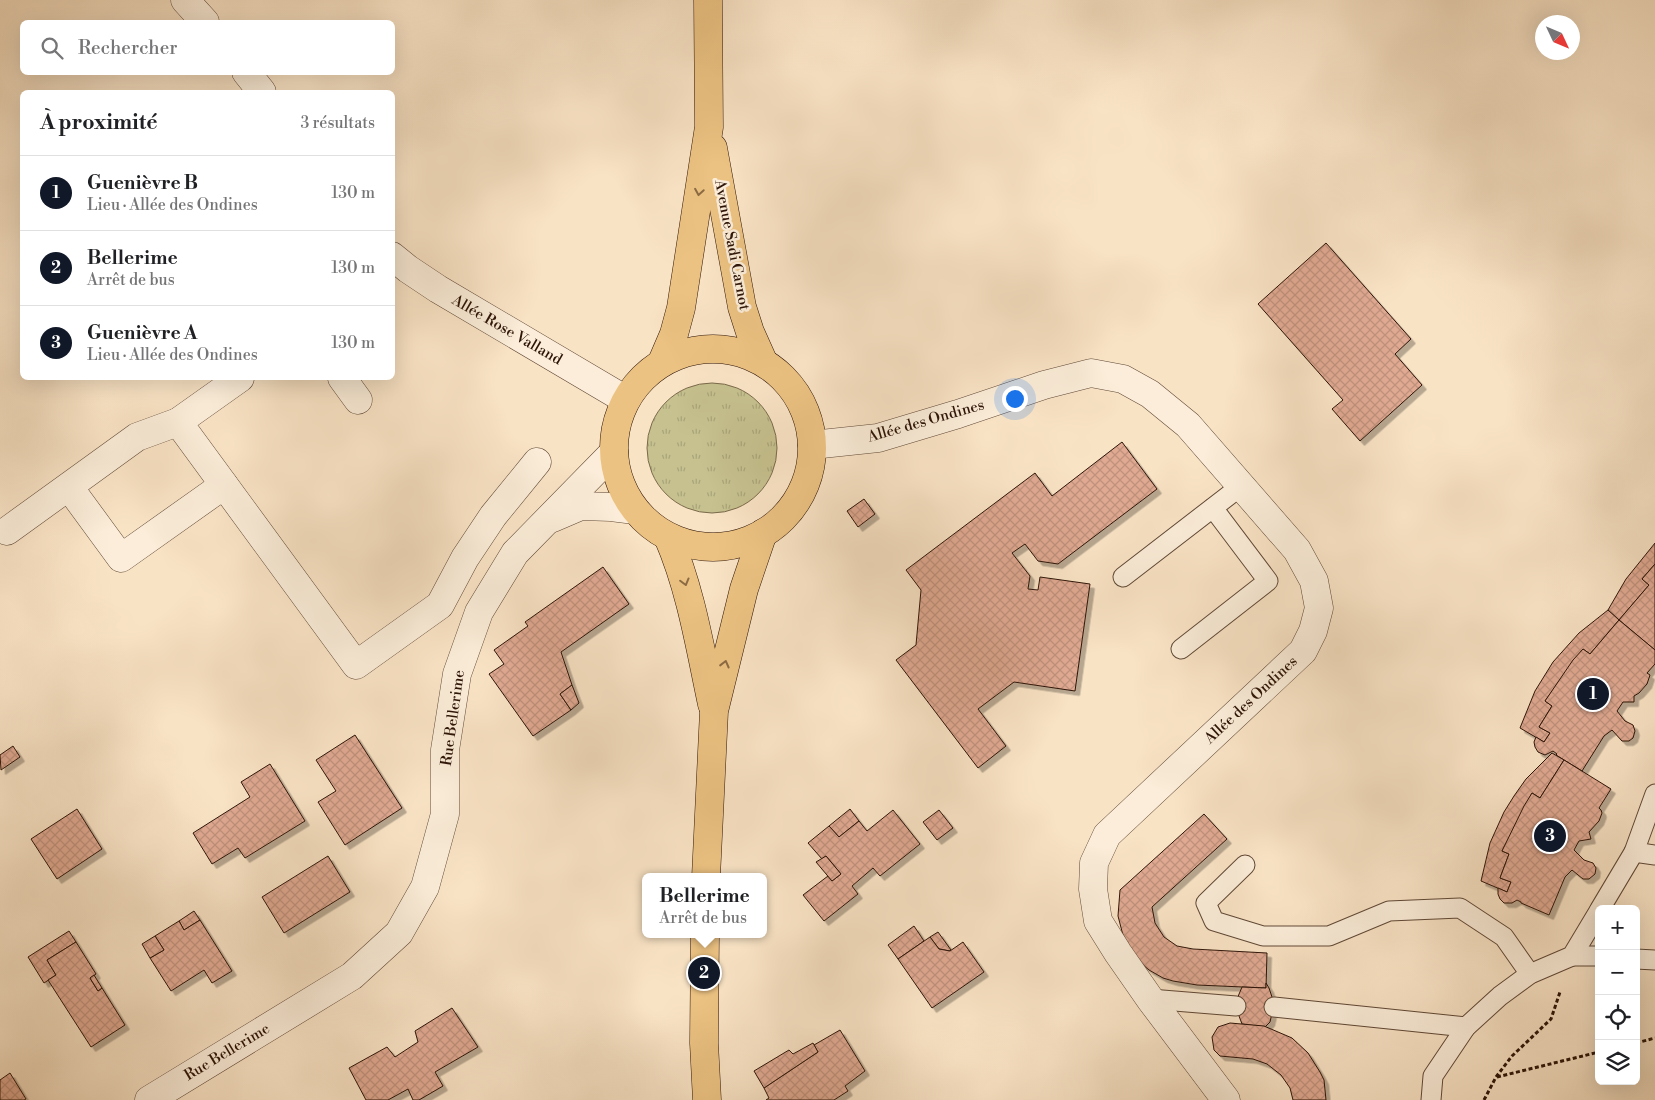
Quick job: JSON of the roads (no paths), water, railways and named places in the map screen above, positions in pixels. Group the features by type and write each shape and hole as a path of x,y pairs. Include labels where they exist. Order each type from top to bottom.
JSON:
{"main road":[{"name":"Avenue Sadi Carnot","path":"662,362 674,334 681,308 709,127 708,0"},
{"name":"Avenue Sadi Carnot","path":"709,127 742,307 763,361"},
{"path":"712,348 738,351 763,361 783,376 798,397 808,420 812,445 809,471 800,496 784,517 763,533 740,543 716,547 691,545 668,537 650,525 635,510 619,483 614,452 616,425 626,400 641,379 662,362 686,352 712,348"},
{"path":"706,873 714,711 744,589 763,533"},
{"path":"668,537 680,563 688,591 714,711"},
{"path":"705,938 704,1043 707,1100"}],"street":[{"path":"185,0 204,20"},
{"path":"248,75 260,90"},
{"name":"Allée Rose Valland","path":"395,258 438,289 626,400"},
{"name":"Allée des Ondines","path":"812,445 878,438 1044,385 1091,373 1123,379 1150,394 1188,425 1297,550 1314,581 1319,608 1313,631 1303,651 1107,835 1094,863 1093,889 1098,921 1150,1000 1226,1100"},
{"path":"7,531 137,437 178,422 237,380"},
{"path":"343,380 358,400"},
{"path":"178,422 356,665 440,605 465,558 493,516 537,462"},
{"name":"Rue Bellerime","path":"149,1100 352,976 399,933 425,887 445,814 445,750 457,674 479,612 515,553 614,452"},
{"path":"69,487 121,558 224,485"},
{"name":"Rue Bellerime","path":"549,519 581,506 635,510"}],"lane":[{"path":"1123,577 1241,486"},
{"path":"1181,649 1268,581 1213,508"},
{"path":"1602,905 1634,852 1655,794"},
{"path":"1634,852 1655,855"},
{"path":"1245,864 1206,904 1214,921 1263,936 1329,936 1389,911 1460,908 1504,936 1530,974"},
{"path":"1572,956 1595,917"},
{"path":"1431,1100 1433,1076 1466,1027 1500,996 1530,974 1572,956 1595,956"},
{"path":"1640,959 1655,960"},
{"path":"1150,1000 1236,1006"},
{"path":"1274,1007 1466,1027"}],"place":[{"name":"Guenièvre B","path":"1593,694"},
{"name":"Guenièvre A","path":"1550,836"},
{"name":"Bellerime","path":"704,973"}]}
